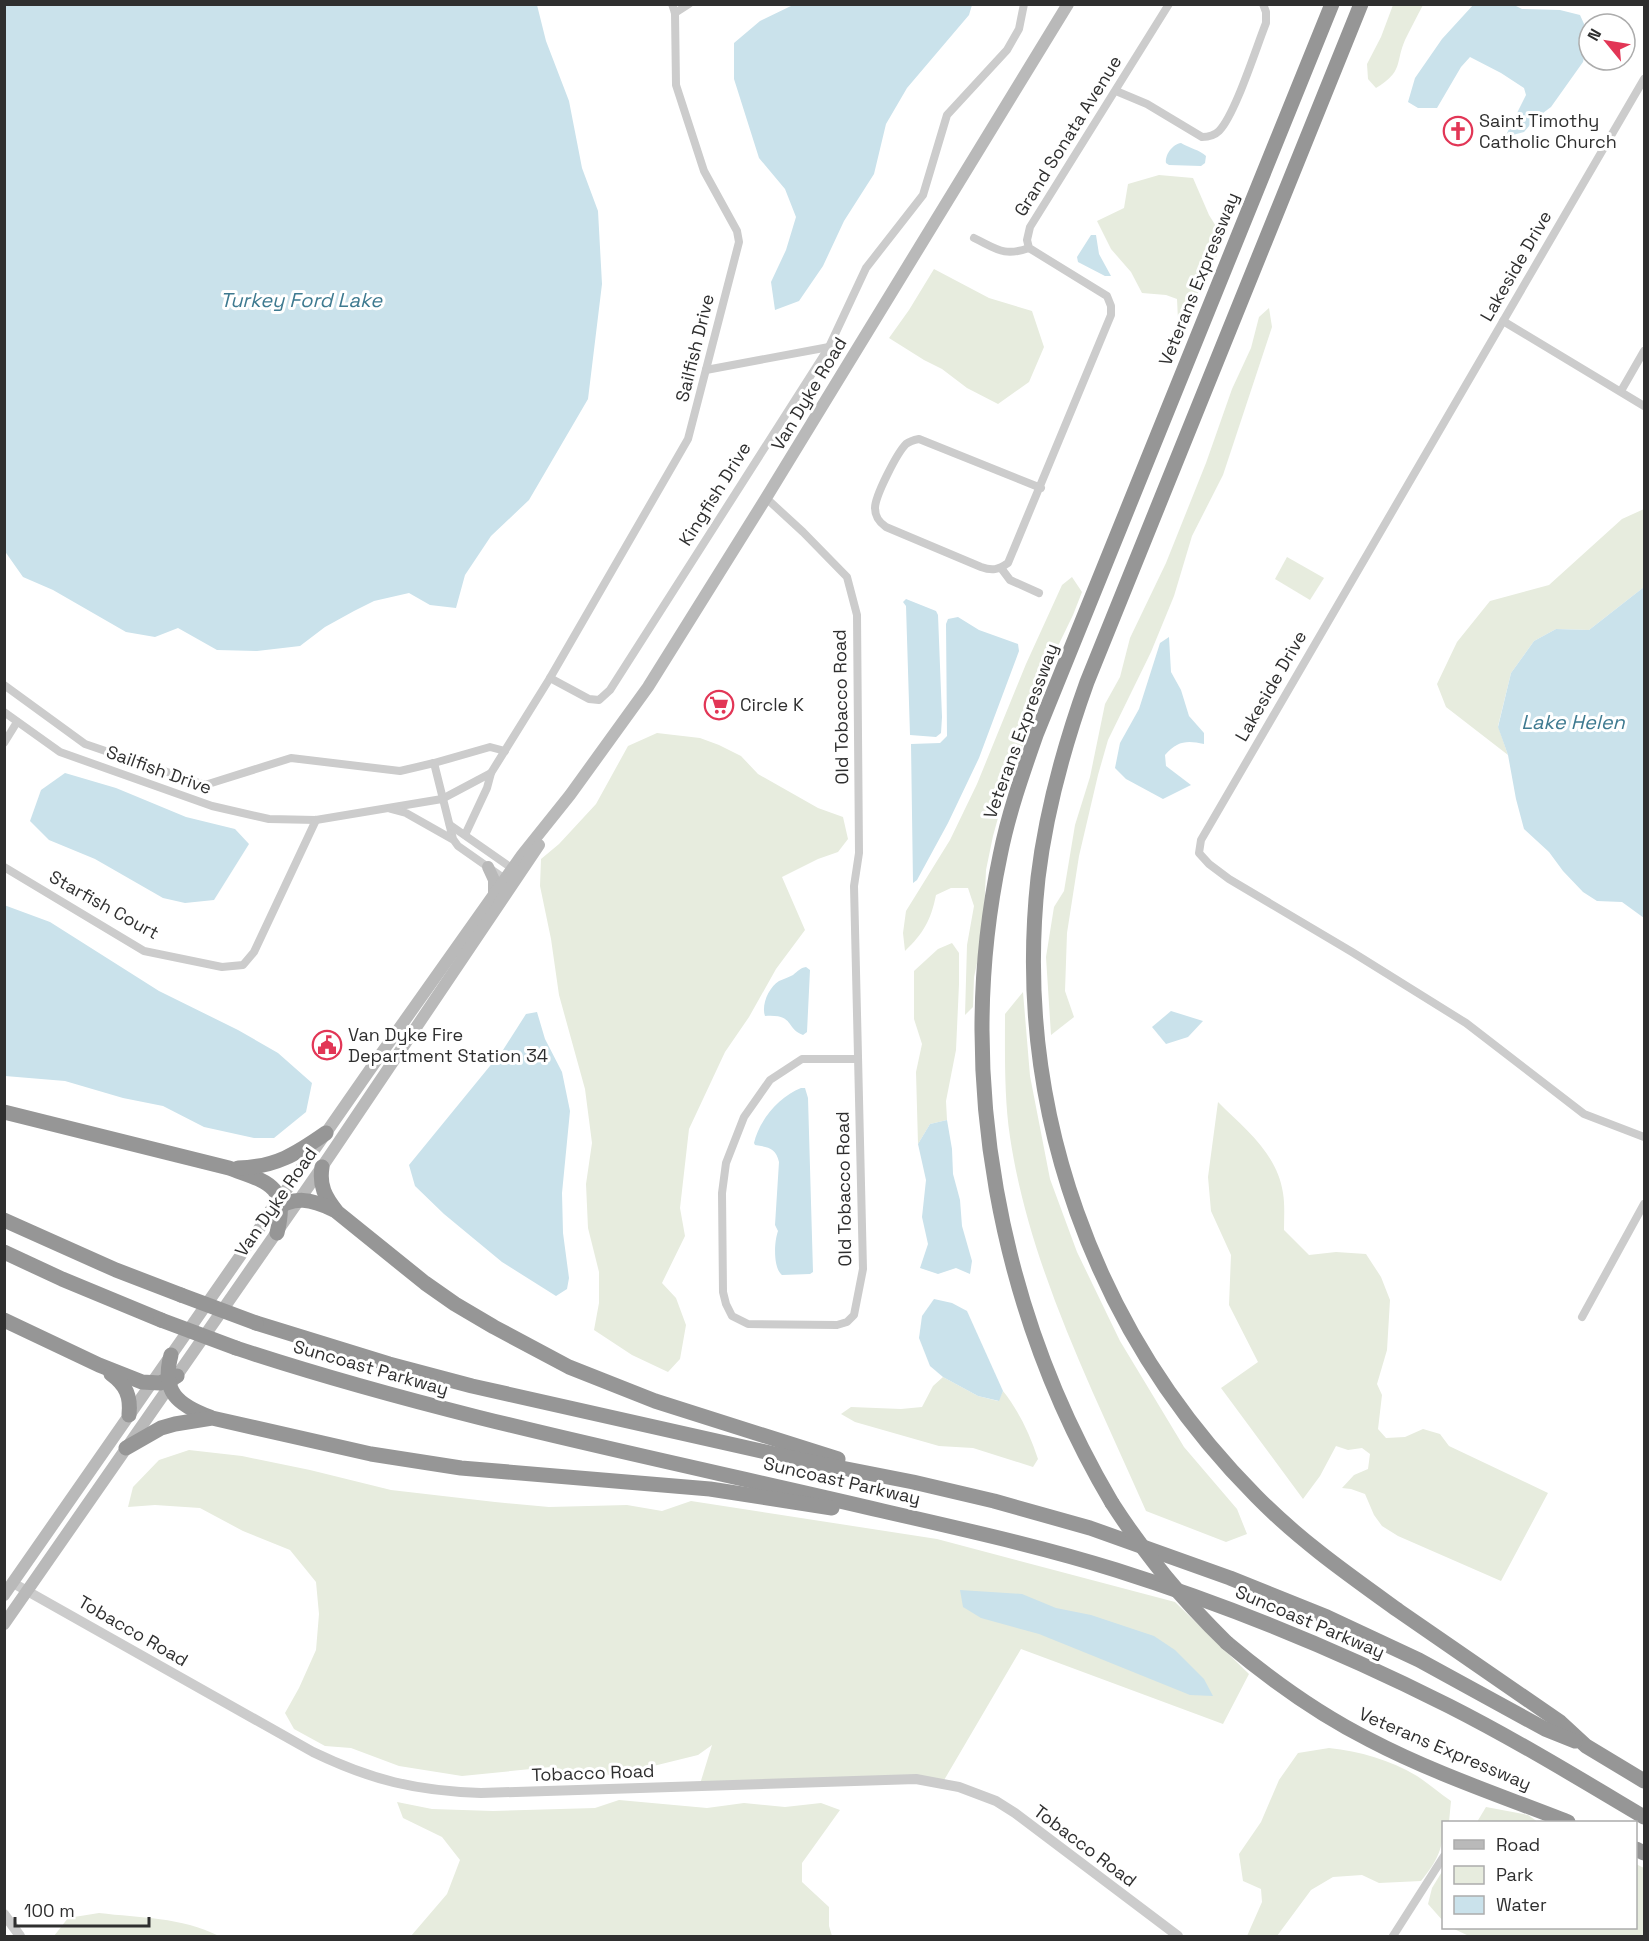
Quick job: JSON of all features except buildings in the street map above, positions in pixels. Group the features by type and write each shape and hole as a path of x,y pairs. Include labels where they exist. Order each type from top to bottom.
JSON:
{"highway":[{"name":"Veterans Expressway","path":"1332,4 1036,735 1011,809 993,893 984,978 984,1075 991,1155 1002,1217 1021,1296 1053,1386 1085,1455 1112,1503 1143,1549 1172,1586 1227,1643 1280,1686 1316,1709 1370,1740 1432,1769 1565,1821"},
{"path":"1361,4 1091,674 1064,750 1047,824 1036,906 1035,995 1045,1092 1059,1158 1083,1235 1098,1268 1130,1331 1186,1417 1216,1454 1257,1498 1313,1547 1360,1583 1560,1722 1586,1746 1644,1781"},
{"path":"4,1112 229,1168 266,1182 272,1187 277,1205 277,1233"},
{"path":"229,1168 259,1167 277,1162 296,1154 326,1133"},
{"path":"322,1167 322,1189 327,1200 337,1212 425,1283 455,1304 514,1338 569,1367 655,1401 913,1482"},
{"path":"277,1205 299,1200 315,1202 337,1212"},
{"name":"Suncoast Parkway","path":"4,1220 181,1296 256,1323 389,1364 472,1386 801,1460 913,1482 1090,1528 1279,1596 1378,1640 1545,1729 1586,1746"},
{"name":"Suncoast Parkway","path":"4,1252 161,1320 236,1348 436,1408 927,1521 1032,1546 1114,1569 1276,1627 1333,1651 1449,1706 1550,1761 1644,1817"},
{"path":"4,1320 99,1365 142,1382 172,1381"},
{"path":"171,1355 173,1394 184,1405 212,1418 371,1454 450,1466 710,1489 927,1521"},
{"path":"99,1365 126,1388 130,1399 129,1414"},
{"path":"126,1448 161,1428 212,1418"}],"main road":[{"name":"Van Dyke Road","path":"4,1624 322,1167 511,876 648,687 1068,4"},
{"path":"488,867 494,880 493,896"},
{"name":"Van Dyke Road","path":"4,1595 9,1581 277,1205 493,896 511,876"}],"street":[{"path":"674,9 689,4"},
{"name":"Kingfish Drive","path":"550,678 589,699 599,700 610,690 829,346 866,268 923,195 946,115 1007,50 1019,29 1024,4"},
{"name":"Grand Sonata Avenue","path":"1029,248 1027,240 1030,227 1168,4"},
{"path":"1116,91 1148,104 1202,137 1218,133 1233,108 1266,23 1263,4"},
{"name":"Sailfish Drive","path":"550,678 688,439 739,242 738,231 704,171 676,86 674,9"},
{"name":"Lakeside Drive","path":"1644,79 1201,840 1199,853 1229,879 1466,1023 1584,1114 1644,1137"},
{"path":"974,238 1007,252 1014,253 1029,248 1107,296 1112,306 1111,315 1041,488 1008,563 990,570 981,567 886,528 876,517 876,499 901,451 912,440 919,439 1041,488"},
{"path":"1503,321 1644,405"},
{"path":"706,370 829,346"},
{"path":"1621,391 1644,351"},
{"name":"Old Tobacco Road","path":"766,498 847,577 857,615 859,853 854,886 863,1269 854,1315 847,1322 837,1325 748,1324 732,1316 723,1292 722,1193 726,1163 731,1148 744,1117 770,1080 802,1059 858,1059"},
{"path":"1000,568 1010,580 1039,593"},
{"path":"465,835 488,788 491,773 550,678"},
{"path":"4,685 85,744 205,785 291,758 400,771 490,747 505,751"},
{"name":"Sailfish Drive","path":"4,712 60,752 212,806 269,819 315,820"},
{"path":"4,743 17,722"},
{"path":"434,763 453,839 458,846 488,867 511,876"},
{"path":"315,820 442,800 491,773"},
{"path":"388,808 406,813 453,839"},
{"name":"Starfish Court","path":"4,867 144,951 222,967 243,966 254,952 315,820"},
{"path":"450,825 465,835 511,876"},
{"path":"1581,1317 1644,1204"},
{"name":"Tobacco Road","path":"9,1581 313,1752 348,1769 401,1785 442,1792 916,1779 960,1787 977,1792 1015,1813 1178,1936"},
{"path":"1393,1936 1442,1858"},
{"path":"4,1914 20,1936"}],"green space":[{"path":"1393,5 1423,5 1405,40 1395,71 1391,77 1376,88 1368,79 1367,64 1381,37"},
{"path":"1159,175 1193,178 1209,215 1222,236 1215,262 1207,273 1191,309 1178,320 1177,299 1166,295 1142,293 1131,272 1111,249 1097,221 1124,208 1128,184"},
{"path":"934,269 989,298 1032,311 1044,347 1029,382 998,404 967,388 942,369 889,338"},
{"path":"1269,308 1272,327 1223,475 1192,536 1174,596 1151,652 1108,740 1079,856 1067,933 1065,991 1074,1017 1051,1035 1046,957 1054,907 1064,891 1075,825 1090,777 1105,704 1120,677 1130,638 1166,563 1206,463 1232,389 1251,348 1259,317"},
{"path":"1644,509 1644,587 1589,630 1556,629 1534,641 1511,673 1498,726 1508,755 1446,707 1437,684 1457,642 1490,601 1549,585 1622,519"},
{"path":"1287,557 1324,578 1310,600 1275,579"},
{"path":"1072,577 1082,592 1043,677 1026,739 1011,771 993,836 986,870 983,936 974,977 973,1007 965,1015 967,945 974,906 968,888 951,888 936,895 932,912 925,926 917,939 905,951 903,933 906,911 950,840 977,784 1026,664 1062,585"},
{"path":"657,733 700,738 741,756 758,774 818,808 843,817 848,839 838,852 782,877 805,930 776,969 749,1017 725,1052 689,1129 680,1208 685,1236 662,1283 676,1298 686,1325 680,1359 668,1372 632,1355 594,1330 599,1303 599,1272 588,1228 586,1184 592,1143 585,1089 559,995 540,886 541,859 559,844 596,804 628,746"},
{"path":"952,943 959,953 959,984 956,1050 946,1101 947,1120 930,1124 918,1144 916,1072 922,1044 914,1019 914,971 938,949"},
{"path":"1023,992 1030,1076 1050,1179 1077,1252 1120,1341 1184,1447 1237,1509 1247,1534 1226,1542 1146,1511 1085,1374 1032,1234 1019,1186 1010,1137 1006,1091 1005,1014"},
{"path":"1218,1102 1249,1132 1274,1166 1283,1193 1284,1230 1309,1255 1336,1252 1366,1254 1381,1277 1390,1300 1387,1350 1377,1384 1382,1395 1378,1429 1386,1438 1405,1437 1423,1429 1440,1434 1449,1446 1548,1493 1501,1581 1398,1536 1382,1526 1374,1515 1365,1494 1342,1488 1354,1475 1368,1469 1370,1454 1362,1448 1348,1450 1336,1446 1320,1476 1303,1499 1221,1388 1258,1362 1229,1305 1231,1255 1211,1211 1208,1177"},
{"path":"943,1377 978,1396 998,1401 1003,1391 1019,1415 1031,1441 1038,1459 1033,1467 973,1448 939,1446 855,1422 841,1414 851,1407 901,1409 922,1407 933,1386"},
{"path":"189,1450 242,1456 391,1490 549,1507 627,1505 662,1511 691,1501 937,1539 1175,1602 1249,1674 1223,1724 1021,1649 940,1787 905,1781 700,1784 712,1745 698,1755 629,1772 584,1778 551,1767 462,1776 399,1766 351,1748 325,1746 294,1729 285,1713 316,1650 319,1614 316,1582 290,1550 243,1531 200,1508 155,1505 128,1507 133,1487 159,1460"},
{"path":"1329,1748 1352,1751 1396,1765 1417,1776 1451,1801 1449,1821 1442,1821 1442,1840 1438,1854 1432,1867 1421,1881 1379,1883 1362,1875 1333,1877 1311,1890 1277,1936 1247,1936 1262,1902 1261,1889 1243,1881 1239,1854 1261,1822 1279,1780 1298,1753"},
{"path":"619,1800 707,1808 744,1803 785,1807 821,1803 840,1810 802,1863 802,1882 829,1907 829,1926 832,1936 411,1936 447,1894 460,1860 442,1837 403,1818 397,1802 432,1809 493,1811 595,1808"},
{"path":"1486,1807 1528,1815 1537,1821 1478,1821"},
{"path":"1637,1864 1644,1868 1644,1936 1469,1936 1454,1929 1637,1929"},
{"path":"1442,1872 1442,1920 1428,1904 1432,1888"},
{"path":"99,1913 175,1922 219,1936 54,1936 68,1918"}],"water":[{"path":"1474,4 1560,10 1577,14 1577,70 1551,107 1535,119 1524,132 1505,137 1526,95 1524,88 1470,57 1461,67 1437,108 1418,108 1408,102 1415,78 1442,39"},
{"name":"Turkey Ford Lake","path":"4,5 537,5 546,41 569,101 582,168 598,211 602,284 588,399 529,500 491,536 465,575 456,608 430,605 409,593 374,601 325,627 300,646 257,651 217,650 178,628 155,637 126,632 53,590 23,577 4,550"},
{"path":"793,5 972,5 969,15 907,88 886,124 874,174 844,221 823,266 799,301 775,310 771,282 786,250 796,217 785,189 759,158 734,79 734,43 760,21"},
{"path":"1181,143 1204,154 1205,163 1201,166 1166,163 1170,150"},
{"path":"1091,235 1096,235 1099,254 1111,276 1105,276 1078,262 1077,257"},
{"name":"Lake Helen","path":"1644,587 1644,918 1622,902 1597,901 1583,892 1549,852 1524,829 1508,755 1498,727 1511,673 1534,641 1556,629 1589,630"},
{"path":"906,599 936,611 938,615 942,717 941,733 936,737 910,735 906,606 903,602"},
{"path":"958,617 979,630 1018,644 1019,651 979,758 948,823 917,880 913,883 911,744 940,743 947,736 946,624 948,619"},
{"path":"1169,637 1171,672 1181,690 1189,716 1204,733 1204,744 1192,742 1178,744 1165,755 1166,766 1191,785 1163,799 1126,779 1115,768 1120,743 1139,709 1160,643"},
{"path":"65,773 116,788 186,817 235,829 249,844 214,900 185,903 163,898 95,859 49,840 30,821 41,790"},
{"path":"4,905 50,922 159,991 238,1030 278,1053 312,1083 306,1112 274,1138 254,1138 204,1127 163,1106 123,1098 65,1081 5,1076"},
{"path":"806,967 810,970 807,1032 803,1035 781,1017 765,1016 764,1007 775,984"},
{"path":"1171,1011 1203,1021 1188,1037 1166,1044 1152,1027"},
{"path":"537,1012 545,1039 562,1072 570,1111 562,1193 563,1233 569,1278 567,1289 556,1296 502,1262 444,1214 415,1186 409,1165 503,1050 526,1014"},
{"path":"801,1088 805,1088 808,1098 813,1272 782,1275 777,1267 775,1254 778,1231 775,1225 778,1157 774,1151 754,1143 760,1126 772,1110 778,1103"},
{"path":"947,1120 962,1226 972,1261 970,1274 956,1268 938,1274 920,1268 928,1244 922,1217 926,1180 918,1144 930,1124"},
{"path":"934,1299 952,1303 967,1311 1003,1391 999,1401 978,1396 943,1377 930,1366 919,1338 922,1316"},
{"path":"960,1590 1022,1594 1056,1608 1091,1615 1154,1636 1175,1650 1204,1679 1213,1696 1190,1695 1039,1634 981,1618 963,1607"}],"place":[{"name":"Saint Timothy Catholic Church","path":"1458,131"},
{"name":"Circle K","path":"719,705"},
{"name":"Van Dyke Fire Department Station 34","path":"327,1045"}]}
